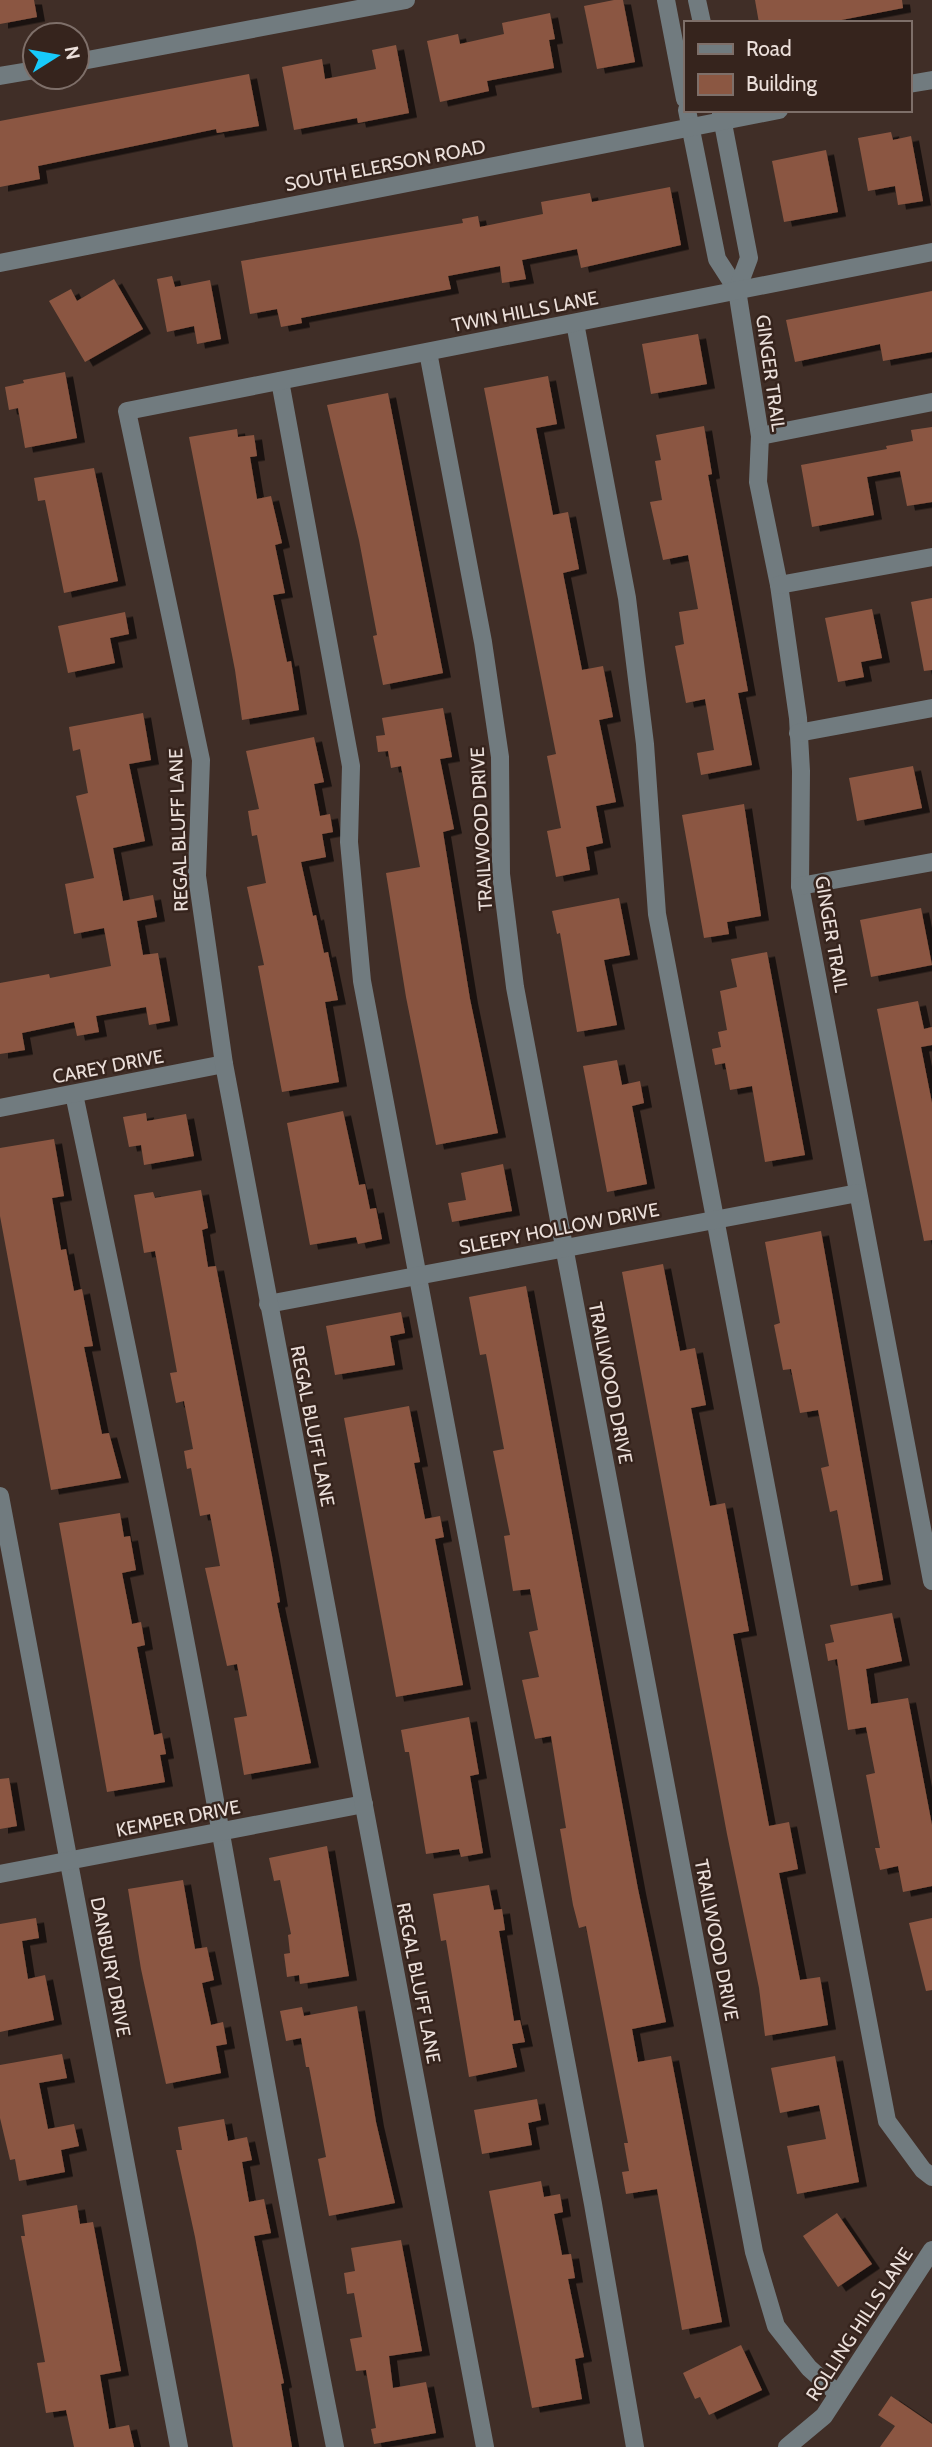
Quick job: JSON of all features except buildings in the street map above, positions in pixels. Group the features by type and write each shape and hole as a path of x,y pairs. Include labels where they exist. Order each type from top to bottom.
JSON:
{"street":[{"path":"91,59 406,0"},
{"path":"666,0 684,94"},
{"path":"697,0 702,21"},
{"path":"0,76 21,72"},
{"path":"911,84 932,80"},
{"name":"SOUTH ELERSON ROAD","path":"0,263 689,119 760,112"},
{"name":"GINGER TRAIL","path":"722,116 749,258 737,290"},
{"name":"GINGER TRAIL","path":"689,119 717,260 737,290 760,436 758,482 779,585 799,733 800,886 932,1581"},
{"name":"TWIN HILLS LANE","path":"127,411 932,253"},
{"path":"575,323 627,598 645,744 657,914 887,2121 923,2170 932,2177"},
{"name":"TRAILWOOD DRIVE","path":"428,352 483,642 500,757 501,874 515,987 754,2252 776,2326 808,2368 838,2394"},
{"path":"280,381 351,766 349,842 362,981 635,2447"},
{"path":"760,436 932,402"},
{"name":"REGAL BLUFF LANE","path":"127,411 201,760 197,876 224,1064 485,2447"},
{"path":"779,585 932,557"},
{"path":"799,733 932,708"},
{"path":"800,886 932,862"},
{"name":"CAREY DRIVE","path":"0,1108 224,1064"},
{"path":"74,1094 120,1310 221,1831 287,2206 335,2447"},
{"name":"SLEEPY HOLLOW DRIVE","path":"268,1304 858,1193"},
{"name":"DANBURY DRIVE","path":"0,1496 179,2447"},
{"name":"KEMPER DRIVE","path":"0,1874 364,1804"},
{"name":"ROLLING HILLS LANE","path":"787,2447 824,2416 932,2250"}]}
